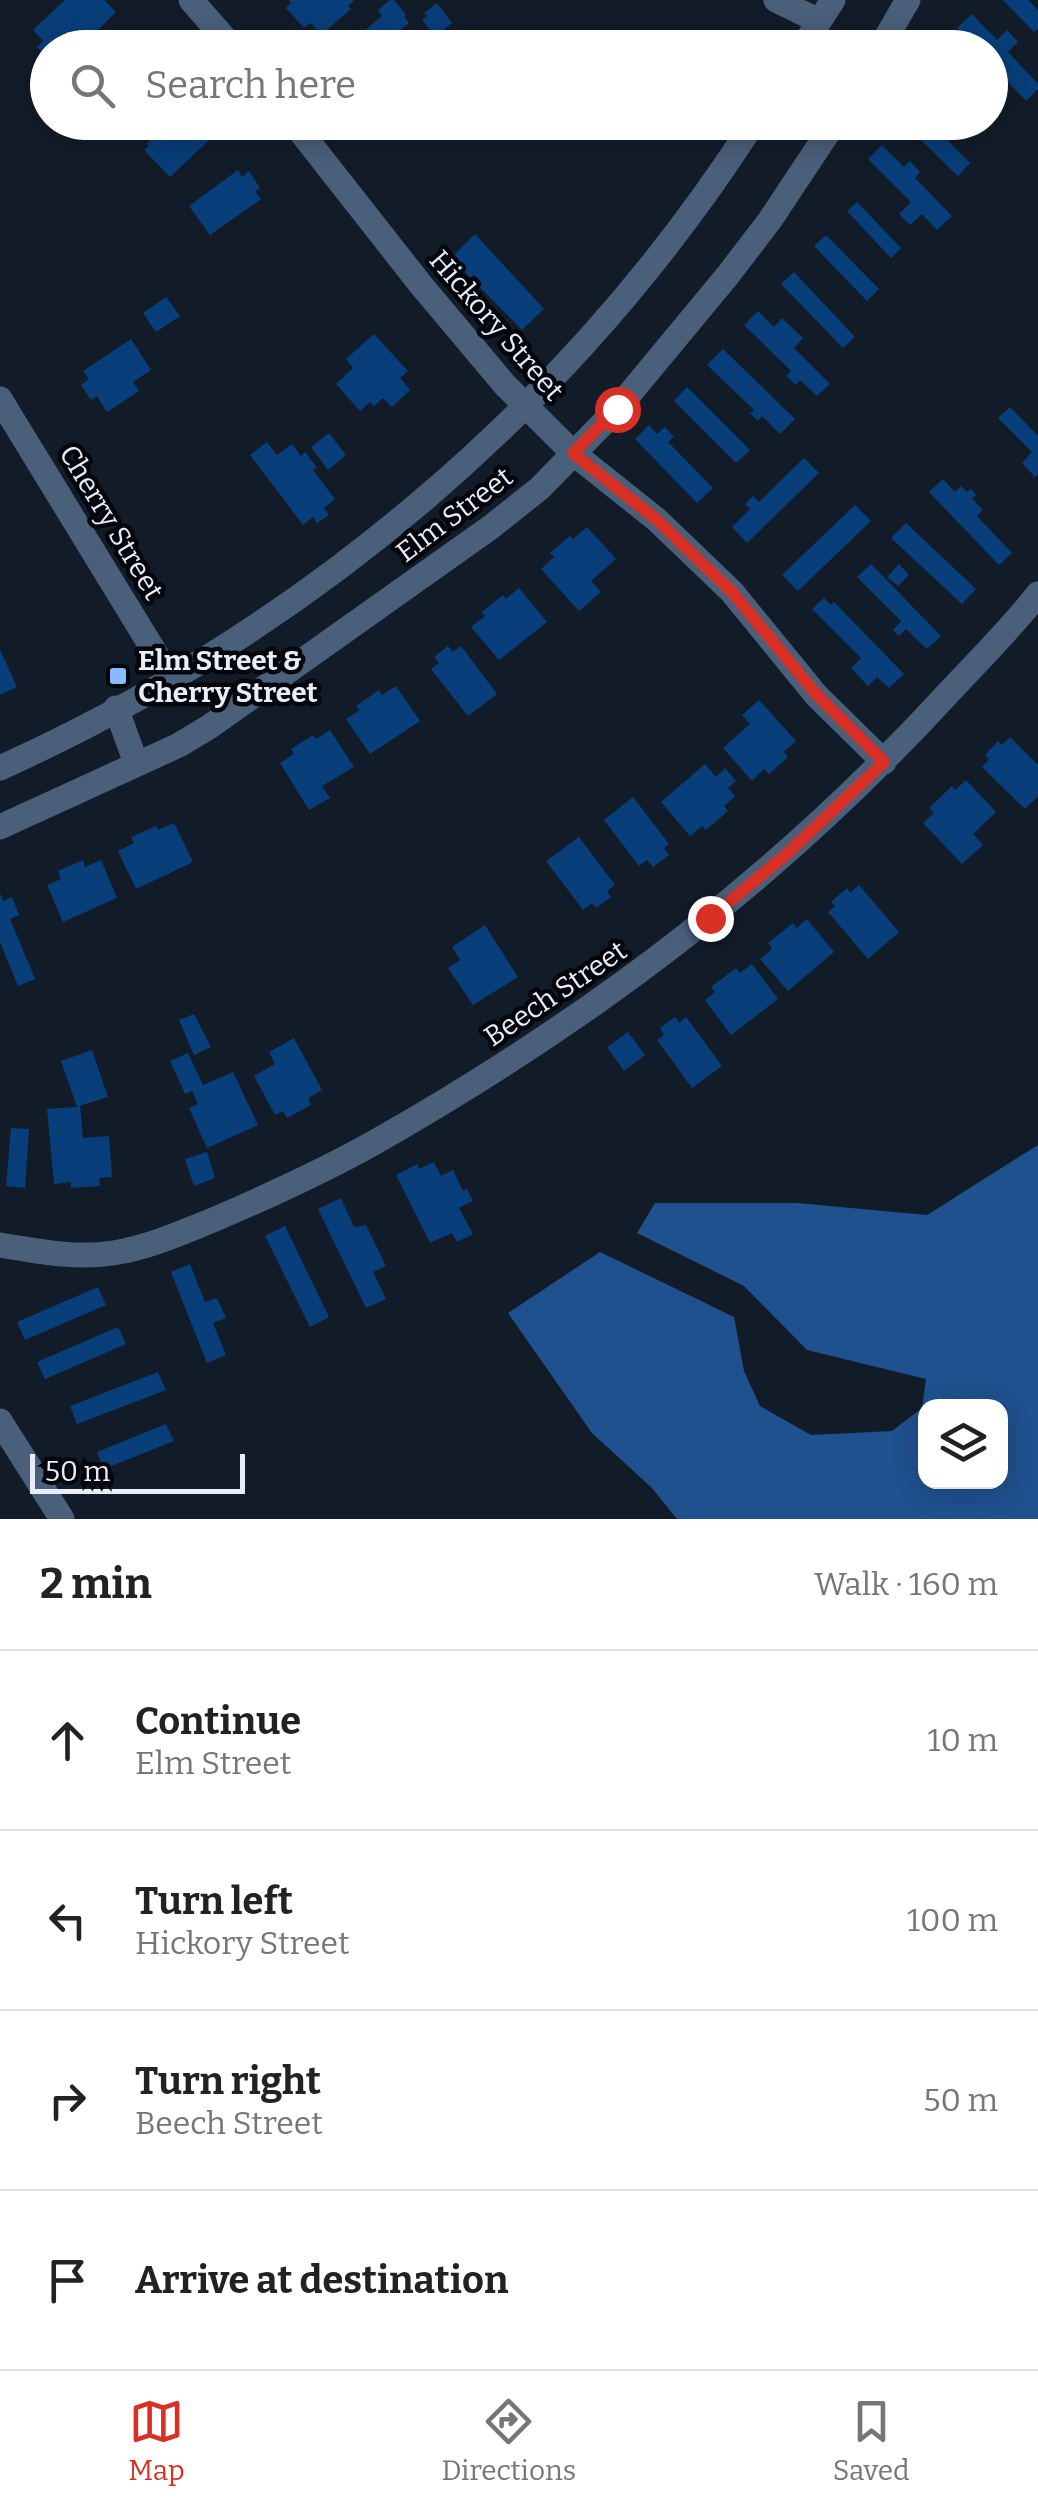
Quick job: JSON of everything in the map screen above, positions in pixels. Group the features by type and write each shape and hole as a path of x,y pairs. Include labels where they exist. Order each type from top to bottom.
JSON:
{"street":[{"path":"191,0 217,30"},
{"path":"776,0 826,11"},
{"path":"890,30 908,0"},
{"name":"Hickory Street","path":"307,140 440,309 526,407 573,453 657,520 732,592 816,694 884,762"},
{"name":"Elm Street","path":"0,768 170,677 294,600 378,539 526,407 647,274 710,191 743,140"},
{"name":"Elm Street","path":"0,826 179,746 210,727 491,528 540,488 619,406 728,275 823,140"},
{"name":"Cherry Street","path":"0,399 170,677"},
{"name":"Beech Street","path":"0,1245 78,1256 114,1254 180,1234 337,1164 426,1113 600,1002 739,896 884,762 1038,594"},
{"path":"116,708 136,764"},
{"path":"0,1421 62,1519"}],"shaded area":[{"path":"1038,1145 1038,1519 677,1519 652,1488 592,1433 508,1313 600,1252 734,1317 744,1371 760,1406 811,1435 892,1431 918,1411 918,1489 1008,1489 1008,1399 923,1399 926,1379 807,1350 744,1286 637,1233 655,1203 797,1203 927,1215"}],"building":[{"path":"65,0 104,0 116,12 98,30 33,30"},
{"path":"289,0 354,0 348,6 351,9 327,30 317,30 311,23 304,28 286,8"},
{"path":"394,0 409,23 400,30 365,30 382,16 378,10"},
{"path":"1003,0 1028,0 1038,10 1038,29 1034,32"},
{"path":"437,3 452,23 443,30 430,30 422,20 427,16 424,13"},
{"path":"972,14 987,30 959,30"},
{"path":"1008,31 1018,42 1008,52"},
{"path":"1008,52 1038,84 1026,101 1008,82"},
{"path":"150,140 209,140 170,177 144,150 149,146 146,144"},
{"path":"921,140 947,140 970,163 958,176"},
{"path":"882,145 904,167 910,161 920,172 915,178 952,216 937,230 922,214 910,225 899,214 911,202 868,159"},
{"path":"238,170 242,177 249,171 260,188 255,191 261,199 210,235 189,206"},
{"path":"857,202 901,248 891,258 847,211"},
{"path":"475,234 544,309 522,330 451,258"},
{"path":"826,235 879,289 867,301 814,246"},
{"path":"794,272 855,337 843,348 781,284"},
{"path":"166,297 180,316 156,332 143,313"},
{"path":"758,311 774,327 782,318 803,338 794,348 830,384 817,396 800,380 796,385 786,376 791,371 744,325"},
{"path":"374,334 408,371 400,378 410,390 392,407 383,398 360,411 336,384 353,368 346,359"},
{"path":"131,339 151,370 133,382 139,391 107,412 97,396 91,400 81,385 89,379 83,371"},
{"path":"723,349 795,419 780,434 762,416 758,421 750,413 754,410 707,365"},
{"path":"687,387 750,450 736,463 674,401"},
{"path":"1010,407 1038,436 1035,477 1022,463 1032,452 998,418"},
{"path":"649,425 657,434 665,427 674,437 668,442 713,488 697,503 635,439"},
{"path":"329,433 346,455 328,470 311,447"},
{"path":"267,442 277,455 292,444 301,456 305,452 335,499 324,508 329,515 317,523 313,517 303,525 250,455"},
{"path":"804,458 819,473 747,543 732,527 750,509 745,504 753,496 759,502"},
{"path":"943,479 955,492 961,486 976,495 972,498 983,510 977,516 1012,553 999,565 929,492"},
{"path":"855,505 871,521 798,591 782,575"},
{"path":"906,523 976,589 962,604 891,538"},
{"path":"587,527 616,559 591,581 601,592 579,611 541,569 554,557 550,553"},
{"path":"871,564 941,636 927,649 906,629 899,636 893,630 901,621 857,577"},
{"path":"899,564 909,575 898,586 887,577"},
{"path":"519,588 547,622 499,660 471,627 485,616 482,612"},
{"path":"824,598 831,605 834,602 904,674 889,688 877,677 868,686 851,668 861,658 812,609"},
{"path":"448,646 453,652 461,646 497,694 468,716 431,669 439,663 434,657"},
{"path":"0,650 17,687 0,695"},
{"path":"396,686 420,721 370,754 346,719 360,710 356,706 379,690 382,695"},
{"path":"759,700 796,741 784,752 788,757 769,774 764,769 752,781 723,748 750,724 742,715"},
{"path":"330,730 354,767 322,786 330,798 309,810 280,763 294,754 291,749"},
{"path":"1010,737 1038,765 1038,796 1025,809 982,767 989,759 985,755 998,741 1002,745"},
{"path":"705,764 716,777 725,768 736,781 728,788 735,796 724,806 728,811 706,830 702,826 690,836 661,802"},
{"path":"966,780 996,812 973,834 983,845 962,864 923,823 934,813 929,808 952,786 955,790"},
{"path":"633,797 669,844 664,848 669,855 653,867 647,860 639,866 604,820"},
{"path":"174,823 193,862 136,889 118,851 134,843 131,837"},
{"path":"579,837 615,885 607,891 611,897 596,908 592,903 583,910 546,861"},
{"path":"83,860 85,867 101,860 117,898 63,922 47,885 61,879 58,871"},
{"path":"859,885 899,932 868,959 828,912 835,906 831,902 847,888 850,893"},
{"path":"0,893 3,901 12,897 19,915 10,919 35,979 18,986 0,942"},
{"path":"807,919 834,952 788,991 760,959 772,949 768,943 793,923 797,928"},
{"path":"485,925 518,977 473,1005 448,968 460,960 452,947"},
{"path":"752,964 778,999 731,1035 705,1000 715,992 711,987 736,968 740,973"},
{"path":"194,1014 211,1047 194,1055 179,1020"},
{"path":"675,1017 679,1023 686,1017 722,1066 692,1088 657,1040 664,1035 660,1028"},
{"path":"628,1032 645,1055 624,1071 607,1047"},
{"path":"294,1038 322,1090 308,1098 311,1105 287,1118 283,1111 275,1115 254,1076 275,1064 269,1052"},
{"path":"92,1050 108,1097 80,1106 83,1138 109,1136 112,1177 99,1178 100,1186 71,1188 71,1182 54,1184 47,1109 77,1107 61,1061"},
{"path":"188,1053 203,1085 233,1072 258,1125 207,1148 189,1108 198,1104 192,1091 185,1094 170,1061"},
{"path":"11,1128 29,1129 25,1188 6,1186"},
{"path":"207,1152 215,1178 194,1186 185,1159"},
{"path":"434,1162 441,1176 453,1170 473,1201 459,1208 473,1234 457,1242 452,1233 430,1243 396,1175 417,1164 419,1169"},
{"path":"341,1198 354,1227 366,1225 386,1266 373,1272 386,1299 366,1308 318,1209"},
{"path":"285,1226 329,1317 310,1327 265,1236"},
{"path":"190,1264 205,1302 217,1298 226,1318 213,1323 226,1355 207,1363 171,1272"},
{"path":"98,1287 106,1305 25,1340 17,1322"},
{"path":"118,1327 126,1344 45,1379 37,1362"},
{"path":"158,1372 166,1390 77,1424 70,1406"},
{"path":"166,1424 174,1441 104,1469 97,1452"}],"place":[{"name":"Elm Street & Cherry Street","path":"118,676"}],"route":[{"path":"617,409 573,453 657,520 732,592 816,694 884,762 790,851 710,918"}]}
